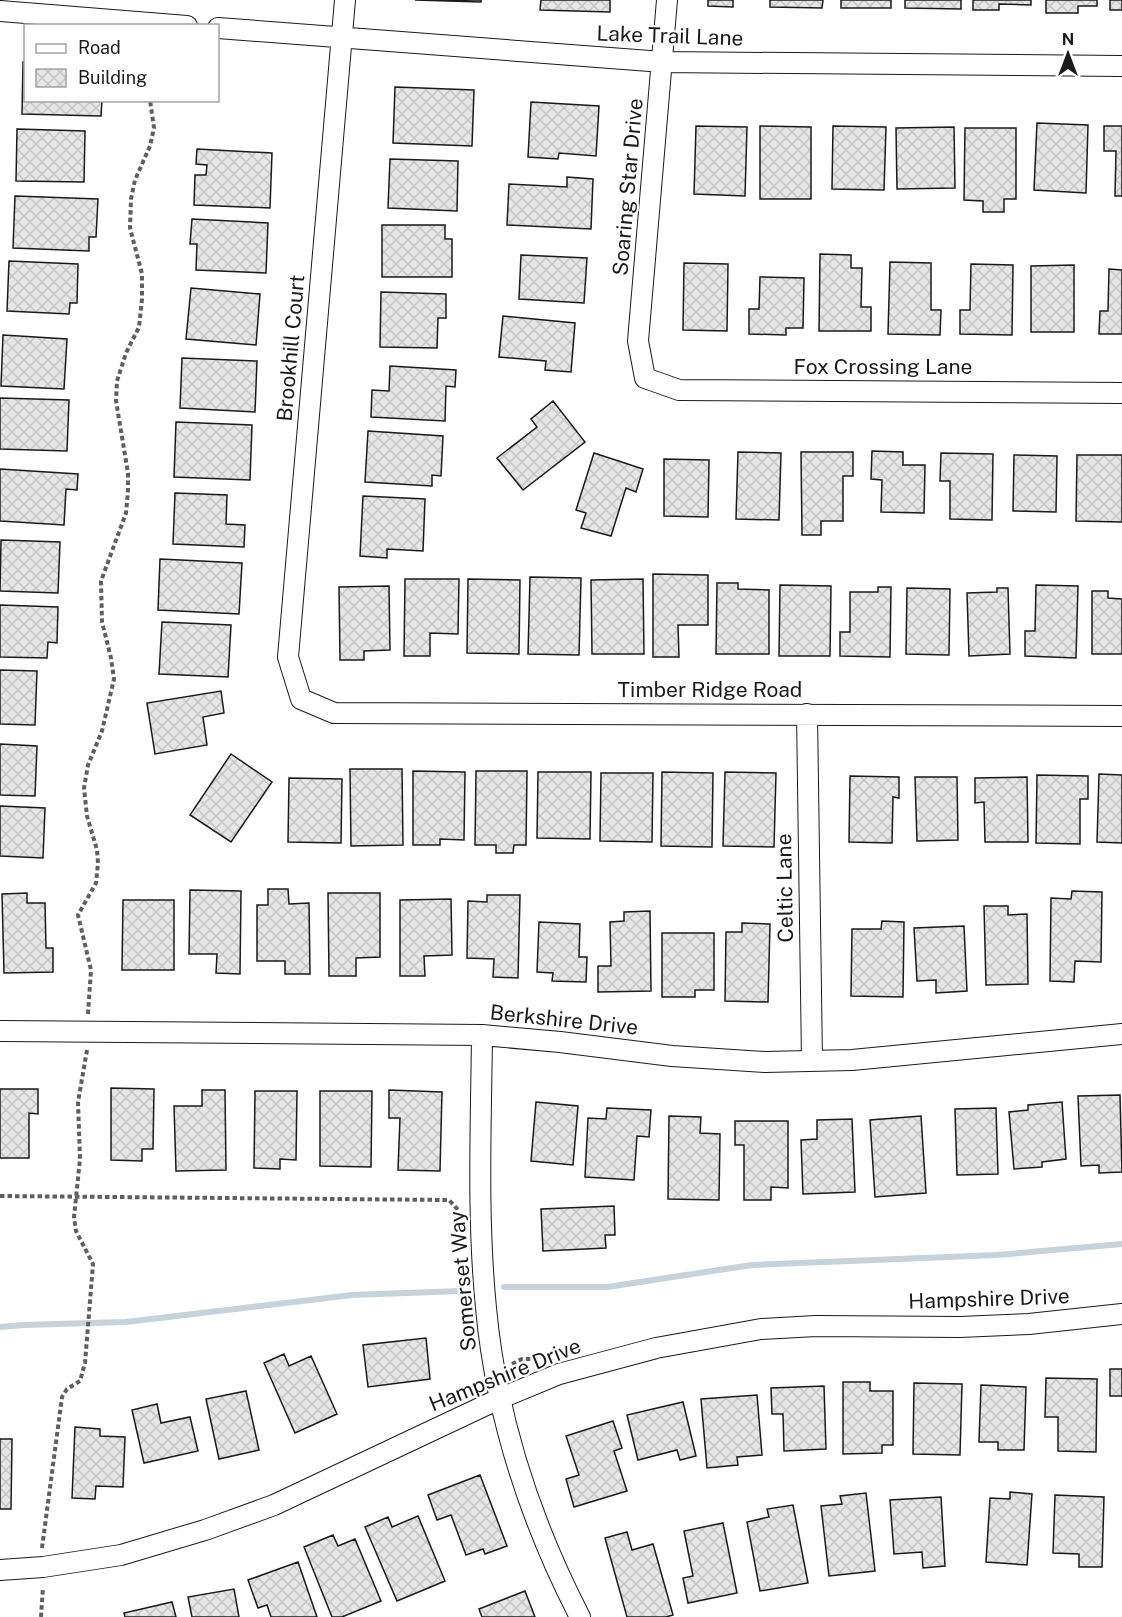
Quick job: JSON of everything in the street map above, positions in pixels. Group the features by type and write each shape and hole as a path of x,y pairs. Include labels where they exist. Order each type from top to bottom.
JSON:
{"street":[{"name":"Brookhill Court","path":"301,699 288,657 345,0"},
{"name":"Soaring Star Drive","path":"645,378 638,341 667,0"},
{"path":"0,11 162,24"},
{"name":"Lake Trail Lane","path":"219,28 663,62 1122,66"},
{"name":"Fox Crossing Lane","path":"645,378 679,390 1122,393"},
{"name":"Timber Ridge Road","path":"301,699 334,713 1122,716"},
{"name":"Celtic Lane","path":"807,714 812,1061"},
{"name":"Berkshire Drive","path":"0,1031 482,1035 672,1056 765,1062 883,1057 1122,1034"},
{"name":"Somerset Way","path":"482,1035 480,1227 486,1311 496,1372 512,1449 526,1492 580,1617"},
{"name":"Hampshire Drive","path":"0,1570 43,1568 121,1555 205,1530 274,1505 501,1398 559,1374 605,1360 702,1338 761,1329 816,1326 983,1326 1029,1324 1122,1314"}],"path":[{"path":"88,1014 91,970 78,915 96,883 98,863 97,850 87,816 84,788 88,765 102,731 114,679 102,622 101,581 126,513 128,473 116,401 117,381 126,353 139,327 142,274 130,228 130,199 135,180 150,146 154,128 150,102"},
{"path":"42,1549 62,1398 67,1389 80,1381 85,1363 93,1264 76,1231 74,1217 81,1142 78,1102 88,1046"},
{"path":"0,1196 449,1200 460,1213"},
{"path":"496,1372 522,1359 550,1359"},
{"path":"41,1617 43,1581"}],"building":[{"path":"415,0 481,0 481,2"},
{"path":"541,0 610,0 610,12 540,10"},
{"path":"708,0 733,0 733,7 708,6"},
{"path":"770,0 823,0 822,8 770,7"},
{"path":"841,0 891,0 891,8 841,8"},
{"path":"905,0 961,0 961,9 905,8"},
{"path":"973,0 1031,0 1031,5 999,4 999,10 973,10"},
{"path":"1046,0 1097,0 1097,6 1078,6 1078,13 1046,13"},
{"path":"1110,0 1122,0 1122,10 1110,10"},
{"path":"23,62 24,102 102,102 101,116 22,114"},
{"path":"395,87 474,90 472,146 393,143"},
{"path":"531,102 599,106 596,156 559,153 558,159 528,157"},
{"path":"1037,123 1088,125 1086,193 1034,190"},
{"path":"696,126 747,127 745,196 694,194"},
{"path":"760,126 811,127 811,199 760,199"},
{"path":"833,126 886,127 884,190 832,189"},
{"path":"1104,126 1122,126 1122,196 1115,196 1116,151 1104,151"},
{"path":"954,127 955,188 897,189 896,128"},
{"path":"965,128 1016,128 1016,199 1004,199 1004,212 983,212 983,201 964,200"},
{"path":"17,129 85,131 84,182 16,181"},
{"path":"197,149 272,153 270,208 194,205 195,175 206,175 207,165 196,164"},
{"path":"390,159 458,161 457,211 388,208"},
{"path":"567,177 593,179 591,229 507,225 509,184 567,187"},
{"path":"15,196 98,199 96,237 89,237 89,251 13,248"},
{"path":"192,219 268,223 266,273 196,270 197,244 190,244"},
{"path":"382,225 445,225 445,239 452,239 452,277 382,277"},
{"path":"820,254 851,255 851,268 862,268 861,307 871,307 871,331 819,331"},
{"path":"521,255 587,258 584,303 519,299"},
{"path":"9,261 78,264 77,303 70,303 69,314 7,311"},
{"path":"890,262 931,263 931,310 941,310 940,335 888,334"},
{"path":"684,263 728,264 727,331 683,330"},
{"path":"971,264 1013,265 1012,335 960,334 960,310 970,310"},
{"path":"1074,265 1074,332 1031,332 1031,266"},
{"path":"1109,269 1122,270 1122,334 1099,334 1100,311 1108,311"},
{"path":"760,277 804,278 803,328 786,328 786,335 749,334 749,309 759,309"},
{"path":"191,288 260,294 256,345 186,339"},
{"path":"381,292 446,294 446,318 438,318 437,348 380,347"},
{"path":"503,316 575,323 571,372 545,370 546,361 499,357"},
{"path":"3,335 67,339 64,389 1,386"},
{"path":"182,358 257,361 255,412 180,408"},
{"path":"390,366 456,370 455,387 446,386 445,421 371,417 372,390 389,391"},
{"path":"0,398 69,400 67,451 0,449"},
{"path":"553,401 585,442 523,490 497,458 537,427 531,419"},
{"path":"176,422 252,425 250,480 174,477"},
{"path":"368,431 443,436 441,476 432,475 432,486 365,482"},
{"path":"872,451 903,452 903,465 925,465 924,513 881,512 882,480 871,479"},
{"path":"738,452 781,453 779,520 736,519"},
{"path":"801,452 853,452 853,476 843,476 843,521 821,521 821,535 802,535"},
{"path":"594,453 643,469 636,492 626,488 611,536 581,528 586,513 576,510"},
{"path":"941,453 993,454 992,520 950,519 950,481 940,481"},
{"path":"1014,455 1057,456 1056,512 1013,511"},
{"path":"1077,455 1122,455 1122,522 1076,521"},
{"path":"664,459 709,460 708,517 664,516"},
{"path":"0,469 78,474 77,490 66,489 64,525 0,521"},
{"path":"175,493 227,495 226,524 245,525 244,547 173,544"},
{"path":"363,496 425,499 423,551 387,549 387,558 360,556"},
{"path":"1,540 60,542 58,593 0,591"},
{"path":"160,559 242,563 239,614 158,610"},
{"path":"653,574 708,575 708,625 678,625 679,657 653,657"},
{"path":"530,577 581,578 579,655 528,654"},
{"path":"405,579 459,579 458,634 430,633 430,656 404,656"},
{"path":"468,579 520,580 519,654 467,653"},
{"path":"643,579 644,654 592,654 591,580"},
{"path":"717,583 738,583 738,589 769,590 769,654 716,654"},
{"path":"780,585 831,586 830,656 779,656"},
{"path":"1036,585 1078,586 1076,658 1025,656 1025,631 1035,631"},
{"path":"389,586 390,650 364,651 364,660 340,660 339,587"},
{"path":"878,587 891,587 890,657 840,656 840,632 850,632 850,592 878,592"},
{"path":"907,588 950,589 949,655 906,654"},
{"path":"997,588 1008,588 1010,654 969,656 967,593 997,592"},
{"path":"1092,591 1108,591 1108,598 1122,599 1122,654 1092,654"},
{"path":"0,605 58,607 57,643 48,642 47,658 0,657"},
{"path":"162,622 231,625 228,677 159,674"},
{"path":"0,670 37,671 35,725 0,724"},
{"path":"221,691 224,713 203,717 207,745 155,754 147,703"},
{"path":"0,744 37,746 35,796 0,795"},
{"path":"231,754 272,782 231,842 190,815"},
{"path":"350,769 402,769 403,845 351,846"},
{"path":"413,771 465,772 464,840 440,839 440,845 413,845"},
{"path":"476,771 527,771 526,845 514,845 513,853 496,853 496,845 475,845"},
{"path":"538,772 591,772 590,839 537,838"},
{"path":"662,772 713,773 712,847 661,846"},
{"path":"725,772 776,773 774,847 723,846"},
{"path":"601,773 653,773 652,842 600,841"},
{"path":"1099,774 1122,775 1122,843 1097,842"},
{"path":"1037,775 1088,776 1088,799 1080,799 1080,844 1036,843"},
{"path":"850,776 899,777 899,798 893,797 892,843 849,842"},
{"path":"915,777 957,777 958,840 917,841"},
{"path":"1027,777 1028,842 985,842 984,802 975,803 975,778"},
{"path":"289,778 342,779 341,843 288,842"},
{"path":"0,806 45,808 43,858 0,856"},
{"path":"268,889 288,889 289,904 309,903 310,974 285,974 285,961 257,961 257,905 268,905"},
{"path":"190,890 241,891 240,974 216,973 217,954 189,954"},
{"path":"1072,891 1102,892 1101,962 1075,961 1074,982 1050,981 1051,898 1071,899"},
{"path":"27,893 27,903 45,903 46,948 53,948 53,972 4,973 2,894"},
{"path":"328,893 380,893 380,957 356,958 356,976 329,976"},
{"path":"487,895 520,895 518,978 493,977 494,959 467,958 468,901 487,902"},
{"path":"451,899 452,955 424,956 425,976 400,976 400,900"},
{"path":"123,900 174,900 174,970 122,970"},
{"path":"984,906 1008,906 1008,915 1027,914 1028,984 986,985"},
{"path":"650,911 651,991 598,992 598,966 611,966 610,922 624,921 624,912"},
{"path":"882,921 904,922 903,997 851,996 852,929 881,929"},
{"path":"539,922 580,924 579,957 587,957 586,982 552,981 553,973 537,972"},
{"path":"742,923 770,924 768,1002 725,1001 726,932 742,932"},
{"path":"964,926 967,991 936,993 936,980 917,981 914,928"},
{"path":"662,933 714,933 714,990 695,990 695,997 662,997"},
{"path":"111,1088 154,1089 153,1149 142,1149 142,1161 111,1160"},
{"path":"0,1089 38,1089 38,1114 29,1113 29,1158 0,1158"},
{"path":"202,1090 225,1090 226,1170 176,1171 174,1106 202,1106"},
{"path":"389,1090 442,1092 440,1171 398,1170 400,1118 389,1118"},
{"path":"255,1091 297,1091 296,1160 280,1159 280,1169 254,1168"},
{"path":"320,1091 372,1091 371,1167 320,1166"},
{"path":"1120,1095 1122,1172 1099,1173 1099,1165 1081,1166 1078,1096"},
{"path":"536,1102 578,1106 573,1165 531,1161"},
{"path":"1062,1102 1066,1159 1042,1162 1042,1167 1014,1169 1009,1112 1028,1110 1028,1105"},
{"path":"607,1108 651,1110 649,1137 637,1136 634,1180 585,1177 588,1118 606,1119"},
{"path":"996,1108 998,1174 957,1175 955,1109"},
{"path":"669,1116 701,1117 700,1133 720,1134 719,1200 668,1199"},
{"path":"921,1116 926,1193 875,1197 870,1120"},
{"path":"852,1119 855,1192 803,1194 801,1140 817,1139 817,1120"},
{"path":"735,1121 788,1121 788,1188 771,1187 771,1200 744,1200 744,1145 735,1145"},
{"path":"614,1206 615,1235 605,1235 606,1248 543,1251 541,1209"},
{"path":"426,1338 430,1379 368,1387 363,1345"},
{"path":"284,1354 289,1366 311,1356 337,1414 295,1433 264,1363"},
{"path":"1110,1369 1122,1369 1122,1396 1110,1396"},
{"path":"1046,1378 1097,1379 1096,1452 1058,1451 1058,1417 1045,1417"},
{"path":"843,1382 870,1382 870,1391 893,1391 893,1445 882,1445 882,1453 843,1454"},
{"path":"914,1383 962,1384 960,1455 913,1454"},
{"path":"981,1385 1026,1387 1024,1450 998,1450 998,1442 979,1442"},
{"path":"824,1386 826,1449 784,1451 783,1414 772,1414 771,1388"},
{"path":"246,1391 259,1450 219,1459 206,1399"},
{"path":"757,1395 762,1455 737,1457 738,1465 707,1468 701,1399"},
{"path":"683,1402 696,1456 680,1460 677,1450 638,1460 627,1415"},
{"path":"157,1404 161,1423 190,1417 198,1451 144,1463 132,1410"},
{"path":"613,1421 622,1448 614,1451 627,1491 574,1507 566,1479 579,1475 566,1436"},
{"path":"75,1427 100,1429 100,1436 125,1437 123,1487 96,1486 95,1499 72,1498"},
{"path":"0,1439 12,1439 11,1509 0,1509"},
{"path":"480,1475 507,1546 485,1554 483,1549 466,1555 451,1515 437,1520 428,1495"},
{"path":"1010,1492 1032,1494 1027,1565 986,1562 990,1498 1010,1499"},
{"path":"866,1493 875,1571 829,1576 821,1506 842,1504 840,1496"},
{"path":"1055,1495 1104,1497 1102,1567 1079,1567 1079,1554 1053,1553"},
{"path":"941,1497 945,1566 923,1568 922,1552 894,1554 890,1500"},
{"path":"793,1505 808,1583 760,1591 747,1522 769,1517 767,1509"},
{"path":"418,1516 445,1581 397,1601 365,1527 388,1517 392,1527"},
{"path":"723,1523 737,1593 688,1603 683,1578 693,1576 684,1531"},
{"path":"627,1532 632,1550 653,1544 673,1615 627,1617 605,1538"},
{"path":"333,1535 338,1546 355,1539 381,1601 342,1617 332,1617 304,1547"},
{"path":"298,1562 317,1617 271,1617 267,1605 258,1608 248,1580"},
{"path":"234,1589 239,1617 192,1617 188,1597"},
{"path":"525,1591 535,1617 482,1617 479,1609"},
{"path":"172,1602 176,1617 125,1617 124,1613"}],"waterway":[{"path":"504,1287 607,1287 752,1265 997,1255 1122,1244"},
{"path":"0,1327 126,1322 352,1295 460,1291"}]}
